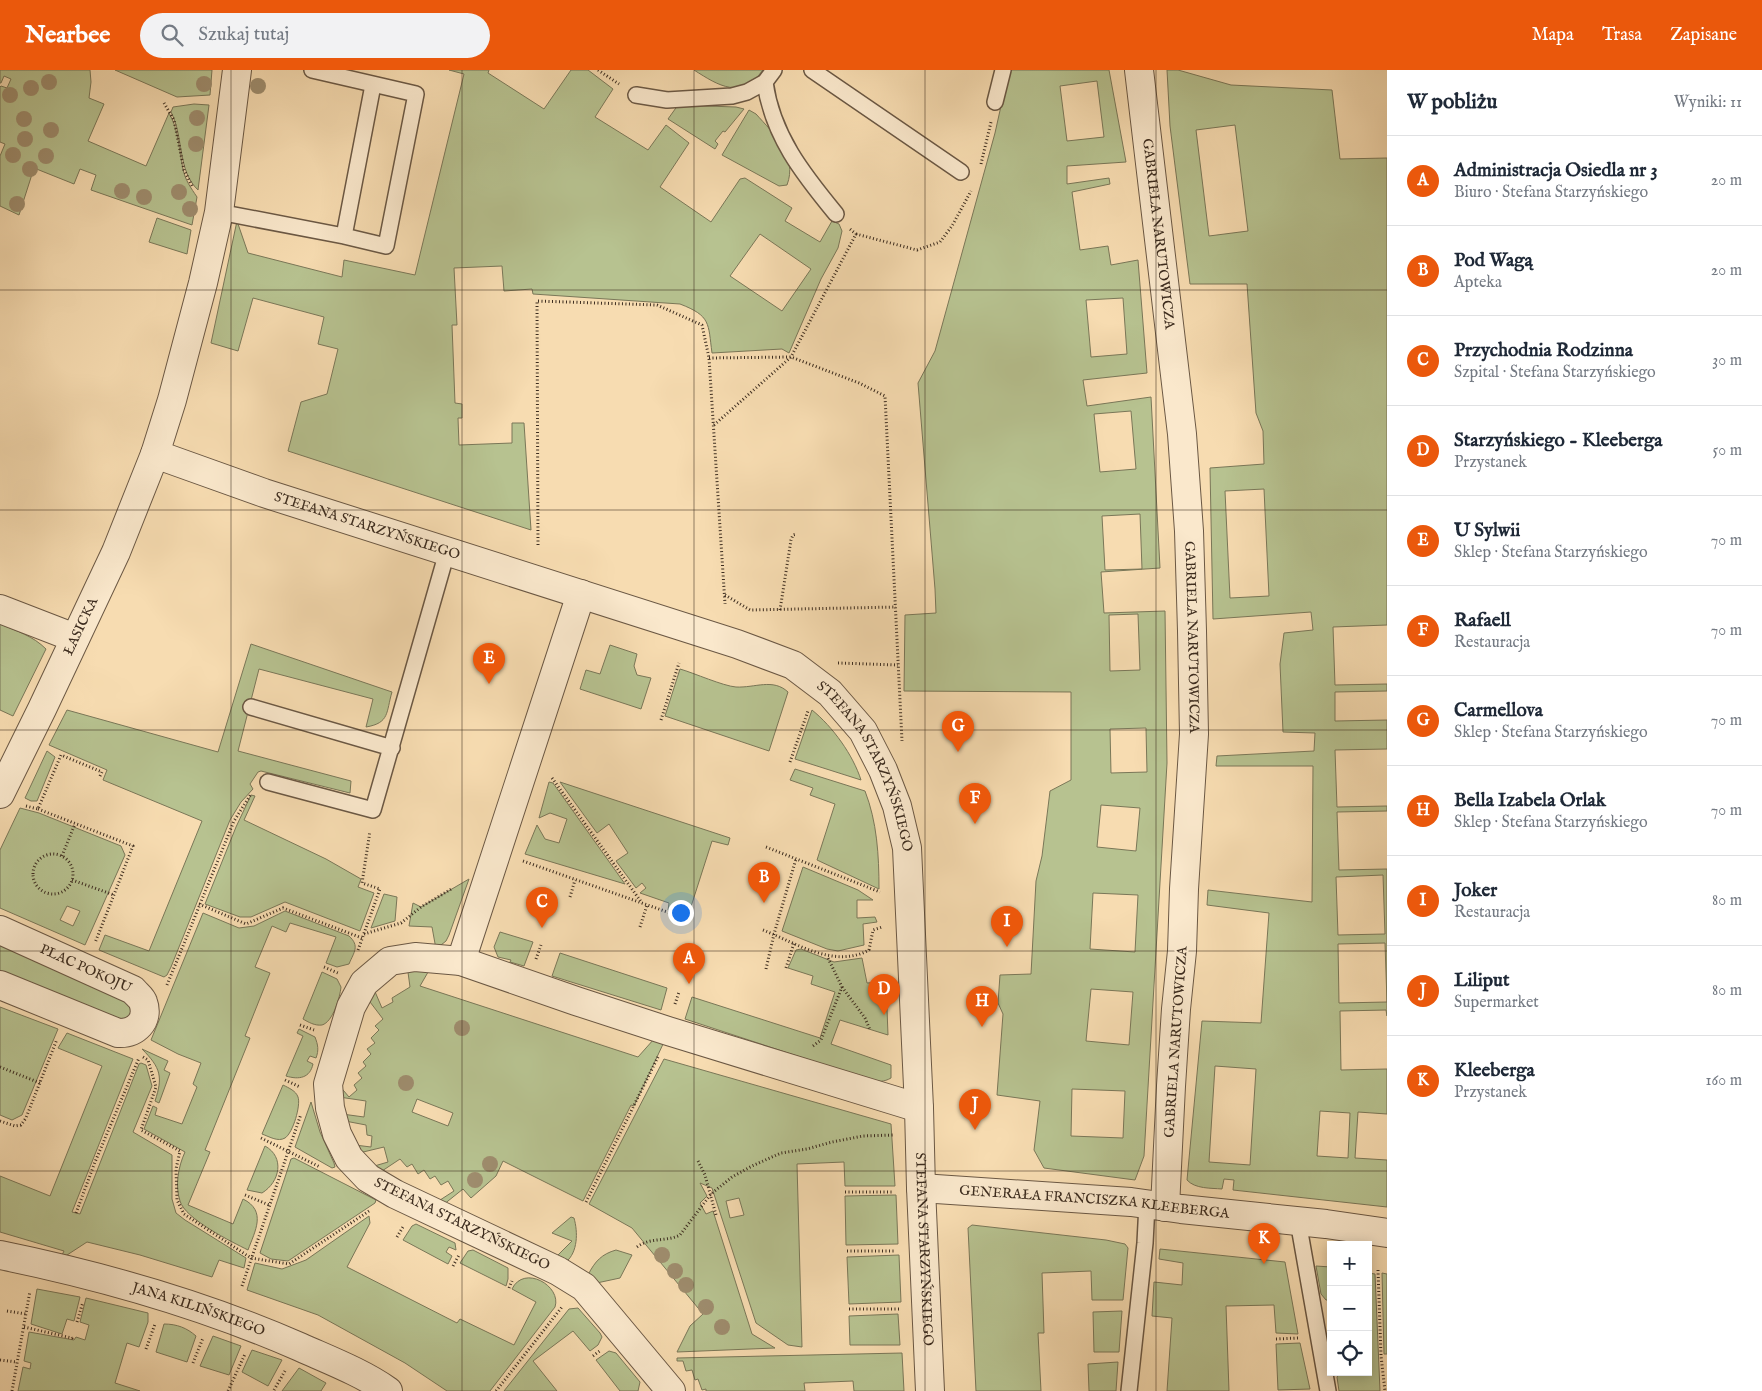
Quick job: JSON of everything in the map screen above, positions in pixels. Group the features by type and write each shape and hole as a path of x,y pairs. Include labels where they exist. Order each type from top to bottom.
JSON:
{"street":[{"name":"ŁASICKA","path":"0,794 116,552 155,454 172,400 203,283 218,212 236,70"},
{"name":"GABRIELA NARUTOWICZA","path":"1140,70 1182,434 1189,531 1194,734 1182,951 1171,1086 1156,1206"},
{"name":"STEFANA STARZYŃSKIEGO","path":"155,454 264,493 737,644 793,665 830,693 863,731 898,806 907,848 920,1108 911,1190 930,1391"},
{"path":"461,961 581,594"},
{"path":"0,609 75,638"},
{"name":"PLAC POKOJU","path":"0,930 133,990 143,1001 145,1017 136,1029 128,1033 118,1033 0,985"},
{"name":"STEFANA STARZYŃSKIEGO","path":"671,1391 584,1287 558,1271 414,1204 368,1178 349,1158 337,1134 330,1108 328,1084 351,1007 364,983 390,961 415,957 461,961 668,1032 920,1108"},
{"name":"GENERAŁA FRANCISZKA KLEEBERGA","path":"911,1190 1156,1206 1298,1220 1387,1232"},
{"name":"JANA KILIŃSKIEGO","path":"0,1255 111,1281 185,1303 284,1340 334,1362 388,1391"}],"lane":[{"path":"218,212 386,246 416,94 312,70"},
{"path":"812,70 961,172"},
{"path":"996,102 1003,70"},
{"path":"636,95 667,100 732,96 747,92 770,76"},
{"path":"770,76 768,101 781,135 808,181 836,214"},
{"path":"344,236 373,85"},
{"path":"268,782 373,810 447,552"},
{"path":"251,707 392,748"},
{"path":"1129,1391 1144,1243 1156,1206"},
{"path":"1298,1220 1328,1391"}],"path":[{"path":"980,166 996,102"},
{"path":"164,103 176,126 185,173 196,191"},
{"path":"836,214 856,234 917,250 940,242 956,220 974,183"},
{"path":"713,425 791,357 856,234"},
{"path":"538,545 537,301 657,305 702,324 709,358 725,604"},
{"path":"709,358 791,357 859,383 885,396 902,743"},
{"path":"780,610 791,540 793,535 797,534"},
{"path":"725,595 750,610 896,607"},
{"path":"661,720 679,662"},
{"path":"836,663 898,665"},
{"path":"790,762 808,710"},
{"path":"38,810 61,755 102,772 99,778"},
{"path":"548,774 645,904 640,927"},
{"path":"165,989 234,821 249,796 262,784 268,782"},
{"path":"24,805 133,846 92,951"},
{"path":"199,904 246,924 283,908 362,938 380,889 362,884 373,810"},
{"path":"62,856 75,824"},
{"path":"766,847 883,894"},
{"path":"48,854 62,856 70,864 73,875 72,880 64,891 50,894 38,888 34,881 34,868 37,862 48,854"},
{"path":"766,969 796,859"},
{"path":"520,860 690,920"},
{"path":"72,880 114,895"},
{"path":"570,897 575,880"},
{"path":"364,934 401,923 421,907 461,884"},
{"path":"763,930 826,955 840,958 860,954 868,950 873,930 886,927"},
{"path":"786,968 794,943"},
{"path":"826,955 842,987 865,1018 870,1030"},
{"path":"808,1050 822,1040 842,987"},
{"path":"0,1121 15,1126 21,1125 26,1118 60,1033"},
{"path":"76,1213 95,1162 140,1055 148,1060 156,1087 141,1130 180,1151 176,1169 177,1200 184,1214 251,1258 289,1264 376,1206"},
{"path":"586,1202 657,1061"},
{"path":"0,1067 40,1083"},
{"path":"285,1080 301,1087"},
{"path":"637,1247 651,1240 680,1235 711,1194 732,1177 781,1153 807,1150 832,1142 863,1136 898,1135"},
{"path":"261,1138 288,1152"},
{"path":"698,1161 705,1175 716,1215"},
{"path":"845,1192 911,1190"},
{"path":"245,1195 270,1205"},
{"path":"847,1251 904,1251"},
{"path":"1378,1270 1381,1356 1385,1391"},
{"path":"242,1286 244,1280"},
{"path":"12,1391 32,1283"},
{"path":"77,1322 85,1294"},
{"path":"496,1391 564,1305"},
{"path":"849,1309 906,1309"},
{"path":"7,1311 26,1314"},
{"path":"146,1349 155,1322"},
{"path":"24,1327 72,1338 73,1336"},
{"path":"193,1363 203,1337"},
{"path":"1276,1339 1303,1338"},
{"path":"228,1391 247,1350"},
{"path":"0,1360 17,1362"},
{"path":"274,1390 287,1367"}],"green space":[{"path":"0,70 90,70 89,98 104,104 88,141 146,166 169,113 177,133 184,173 188,184 197,197 192,225 91,190 96,175 80,169 74,184 34,168 19,215 0,206 0,156 5,144 0,142 0,87 7,88 11,79 4,76 0,83"},
{"path":"115,70 212,70 210,95 177,97"},
{"path":"449,70 489,70 488,73 544,109 571,70 588,70 613,89 595,117 648,150 666,125 689,143 660,187 711,222 740,179 745,178 792,208 785,221 820,242 832,221 839,224 842,231 838,248 821,279 789,353 782,349 712,353 710,334 703,317 698,312 680,304 533,294 532,289 504,291 502,266 454,268 457,325 452,325 455,403 462,404 462,418 458,418 459,445 512,443 512,423 524,423 531,530 288,451 301,402 327,394 338,349 318,344 324,317 253,298 238,351 211,343 237,221 248,253 342,277 344,260 415,275 464,74","holes":["760,234 811,269 782,311 730,276"]},
{"path":"694,70 763,70 746,85 730,87 712,81"},
{"path":"1009,70 1109,70 1126,162 1067,166 1067,184 1109,178 1110,184 1072,192 1080,250 1108,246 1111,265 1138,260 1147,373 1083,380 1087,406 1151,397 1160,568 1101,572 1104,613 1165,611 1167,763 1144,1156 1135,1180 1044,1168 1034,1150 1040,1101 997,1095 1003,1014 998,1003 1000,975 1031,974 1036,881 1042,856 1050,791 1071,780 1071,692 904,691 905,615 936,613 918,383 935,351 995,133","holes":["1097,81 1104,137 1067,141 1060,86","1123,298 1127,354 1091,357 1086,300","1131,411 1136,469 1100,472 1094,414","1140,514 1142,569 1105,570 1102,516","1138,614 1140,670 1110,671 1109,615","1146,728 1147,772 1111,773 1110,729","1101,805 1140,808 1136,851 1097,847","1093,893 1138,895 1135,952 1090,949","1091,989 1133,992 1129,1045 1086,1041","1072,1089 1125,1091 1123,1138 1071,1136"]},
{"path":"1167,70 1178,70 1231,85 1332,90 1340,159 1387,158 1387,625 1333,627 1335,685 1387,684 1387,691 1335,692 1335,721 1387,720 1387,749 1335,750 1337,807 1387,806 1387,811 1337,812 1339,870 1387,869 1387,1002 1387,1016 1386,1010 1340,1011 1341,1070 1387,1069 1387,1114 1358,1112 1355,1158 1387,1160 1387,1207 1233,1190 1234,1180 1224,1179 1222,1189 1199,1187 1187,1180 1202,1021 1261,1023 1269,913 1207,905 1208,890 1312,902 1313,766 1216,766 1217,756 1314,751 1315,733 1283,732 1280,664 1284,633 1313,630 1311,612 1213,619 1210,468 1264,464 1263,431 1256,413 1247,284 1190,284 1170,126","holes":["1235,125 1248,231 1209,236 1196,130","1264,489 1269,596 1230,598 1225,491","1383,875 1385,934 1338,935 1336,877","1385,943 1387,1002 1339,1003 1338,944","1215,1066 1256,1069 1250,1165 1209,1162","1320,1111 1350,1113 1348,1158 1317,1156"]},
{"path":"194,104 209,105 198,190 191,182 187,173 178,132 171,112 173,107"},
{"path":"678,105 736,107 744,109 715,141 718,144 715,149 668,119"},
{"path":"749,110 756,114 770,129 787,155 790,174 787,185 779,186 722,155"},
{"path":"157,218 191,230 187,254 149,242"},
{"path":"0,624 30,637 46,649 13,716 0,710"},
{"path":"251,644 392,692 386,716 379,723 366,727 373,699 259,669 238,751 351,781 350,793 261,771 258,772 250,784 253,789 241,802 230,820 171,967 164,977 99,950 105,935 149,951 202,821 103,780 107,770 49,745 67,710 218,752"},
{"path":"610,645 637,654 634,666 637,675 651,678 641,709 580,689 586,670 600,674"},
{"path":"680,669 730,686 776,685 788,692 769,751 665,716"},
{"path":"812,710 841,742 853,761 861,780 795,759"},
{"path":"47,751 55,757 37,801 31,801 25,798"},
{"path":"795,769 865,791 876,839 879,889 817,860 835,804 810,795 813,788 790,780"},
{"path":"549,782 553,783 625,884 525,854 537,825 545,839 559,843 567,819 550,813 539,818"},
{"path":"560,782 730,838 728,845 712,841 688,916 668,910 669,903 640,893 646,888 642,883 636,888 616,861 628,853 609,824 597,833"},
{"path":"251,795 255,796 244,820 326,859 361,879 358,887 374,893 360,931 285,902 251,917 240,917 205,904"},
{"path":"20,808 39,813 121,846 125,855 85,945 0,908 0,850","holes":["67,906 80,911 73,926 60,920"]},
{"path":"803,867 858,890 873,900 857,900 857,918 875,917 877,922 863,924 864,945 838,951 827,949 782,931"},
{"path":"469,879 449,935 446,941 436,949 432,927 409,926 413,903 421,907"},
{"path":"384,894 397,897 395,921 371,928"},
{"path":"285,911 349,936 354,943 355,949 349,964 337,967 326,963 336,937 290,923 286,932 272,926 255,967 270,973 245,1036 250,1038 205,1150 210,1152 188,1205 233,1224 243,1199 250,1204 255,1209 257,1222 248,1250 231,1242 190,1215 184,1208 178,1195 179,1170 185,1152 144,1129 153,1106 157,1108 155,1115 182,1124 197,1087 193,1084 201,1063 151,1040 203,913 239,928 254,926"},
{"path":"500,932 533,942 524,966 498,957 494,947"},
{"path":"0,943 126,998 133,1013 125,1026 0,978"},
{"path":"801,949 834,962 862,958 867,983 886,982 888,1035 840,1020 831,1044 891,1065 891,1078 881,1081 870,1080 685,1019 692,997 820,1038 835,992 811,984 813,976 788,968 796,950"},
{"path":"560,953 667,988 661,1010 552,976"},
{"path":"407,965 431,967 420,986 638,1057 654,1039 664,1042 634,1106 631,1105 583,1201 503,1161 496,1176 471,1198 463,1189 443,1205 437,1202 454,1191 448,1181 441,1185 435,1176 430,1179 424,1170 418,1174 412,1164 407,1167 400,1159 379,1173 371,1167 388,1162 384,1147 359,1153 355,1145 371,1147 372,1136 367,1135 366,1125 345,1121 342,1114 364,1117 366,1101 339,1097 338,1084 349,1097 357,1090 354,1085 362,1078 358,1073 366,1066 363,1062 371,1054 367,1049 375,1043 371,1038 379,1030 375,1026 383,1019 367,998 373,987 382,1008 393,1002 392,998 410,987","holes":["417,1099 453,1113 448,1126 412,1112"]},
{"path":"322,972 337,979 341,987 333,1014 326,1023 319,1025 312,1024 303,1019"},
{"path":"0,1007 58,1029 22,1115 12,1120 0,1115"},
{"path":"299,1029 315,1037 318,1050 316,1058 310,1056 307,1061 313,1064 312,1069 307,1075 295,1078 286,1076 303,1036 297,1033"},
{"path":"67,1033 133,1059 72,1212 80,1214 141,1063 146,1065 152,1086 133,1132 172,1155 172,1199 176,1213 246,1258 244,1268 219,1260 212,1277 140,1255 87,1242 61,1257 64,1251 0,1232 0,1176 50,1196 102,1066 58,1048"},
{"path":"142,1049 168,1061 164,1070 170,1073 159,1103 155,1101 159,1085 159,1073 157,1067"},
{"path":"664,1059 891,1124 895,1186 845,1186 844,1162 797,1164 802,1347 788,1345 756,1323 712,1188 700,1183 707,1196 700,1203 706,1214 713,1211 752,1334 775,1348 677,1352 690,1326 703,1314 632,1228 589,1204","holes":["739,1198 744,1215 730,1218 726,1201"]},
{"path":"283,1085 292,1090 298,1097 296,1119 291,1131 285,1138 271,1138 262,1134"},
{"path":"311,1102 320,1132 335,1167 332,1168 295,1147"},
{"path":"265,1146 276,1156 278,1170 276,1176 273,1183 262,1193 247,1190"},
{"path":"294,1158 376,1200 375,1203 288,1261 271,1259 260,1253 291,1159"},
{"path":"896,1195 898,1244 846,1245 845,1196"},
{"path":"369,1216 370,1223 347,1267 457,1323 460,1319 514,1345 536,1302 512,1289 525,1278 533,1278 548,1285 553,1292 556,1299 555,1307 490,1391 447,1391 405,1363 318,1315 247,1290 255,1263 282,1269 306,1260"},
{"path":"571,1217 574,1218 576,1229 576,1242 573,1253 566,1262 552,1261 572,1241 552,1233"},
{"path":"416,1224 455,1243 456,1250 449,1247 446,1252 452,1256 448,1264 403,1240 412,1226"},
{"path":"972,1225 1106,1240 1125,1244 1128,1248 1123,1300 1092,1300 1091,1271 1042,1273 1044,1333 1038,1333 1041,1391 976,1391 968,1228"},
{"path":"1160,1249 1285,1262 1298,1334 1276,1333 1274,1305 1226,1306 1229,1391 1167,1391 1172,1318 1152,1316 1154,1282 1182,1285 1183,1263 1159,1259"},
{"path":"473,1250 508,1268 506,1286 460,1263 468,1251"},
{"path":"616,1250 632,1255 620,1278 592,1284 588,1275 593,1266 603,1256"},
{"path":"899,1255 901,1302 849,1304 847,1257"},
{"path":"1316,1266 1327,1267 1327,1300 1321,1294"},
{"path":"1382,1273 1387,1274 1387,1354 1384,1354"},
{"path":"1372,1274 1375,1274 1380,1391 1339,1391 1337,1377 1372,1376"},
{"path":"37,1289 80,1297 74,1321 67,1319 62,1334 31,1324"},
{"path":"86,1298 148,1313 148,1322 139,1347 127,1343 115,1383 140,1391 18,1391 23,1367 30,1369 31,1363 24,1361 29,1332 74,1340 76,1337 85,1340 89,1325 80,1322"},
{"path":"578,1308 600,1333 602,1337 598,1345 590,1351 573,1331 533,1361 557,1391 504,1391 569,1309"},
{"path":"1122,1311 1119,1352 1094,1352 1093,1312"},
{"path":"898,1314 900,1345 850,1345 849,1316"},
{"path":"164,1324 182,1327 196,1336 187,1362 156,1352"},
{"path":"213,1336 241,1346 229,1375 200,1366"},
{"path":"1300,1343 1310,1389 1278,1390 1276,1344"},
{"path":"252,1350 282,1360 268,1386 242,1372"},
{"path":"609,1351 616,1353 640,1382 638,1391 620,1391 596,1360"},
{"path":"902,1353 904,1391 854,1391 853,1381 804,1383 805,1391 706,1391 706,1389 702,1390 698,1379 695,1380 692,1370 686,1371 683,1361 677,1361 677,1358"},
{"path":"1118,1362 1116,1391 1089,1391 1088,1364"},
{"path":"299,1368 326,1383 321,1391 282,1391"}],"place":[{"name":"U Sylwii","path":"489,684"},
{"name":"Carmellova","path":"958,752"},
{"name":"Rafaell","path":"975,824"},
{"name":"Pod Wagą","path":"764,903"},
{"name":"Przychodnia Rodzinna","path":"542,928"},
{"name":"Joker","path":"1007,947"},
{"name":"Administracja Osiedla nr 3","path":"689,984"},
{"name":"Starzyńskiego - Kleeberga","path":"884,1015"},
{"name":"Bella Izabela Orlak","path":"982,1027"},
{"name":"Liliput","path":"975,1130"},
{"name":"Kleeberga","path":"1264,1264"}]}
